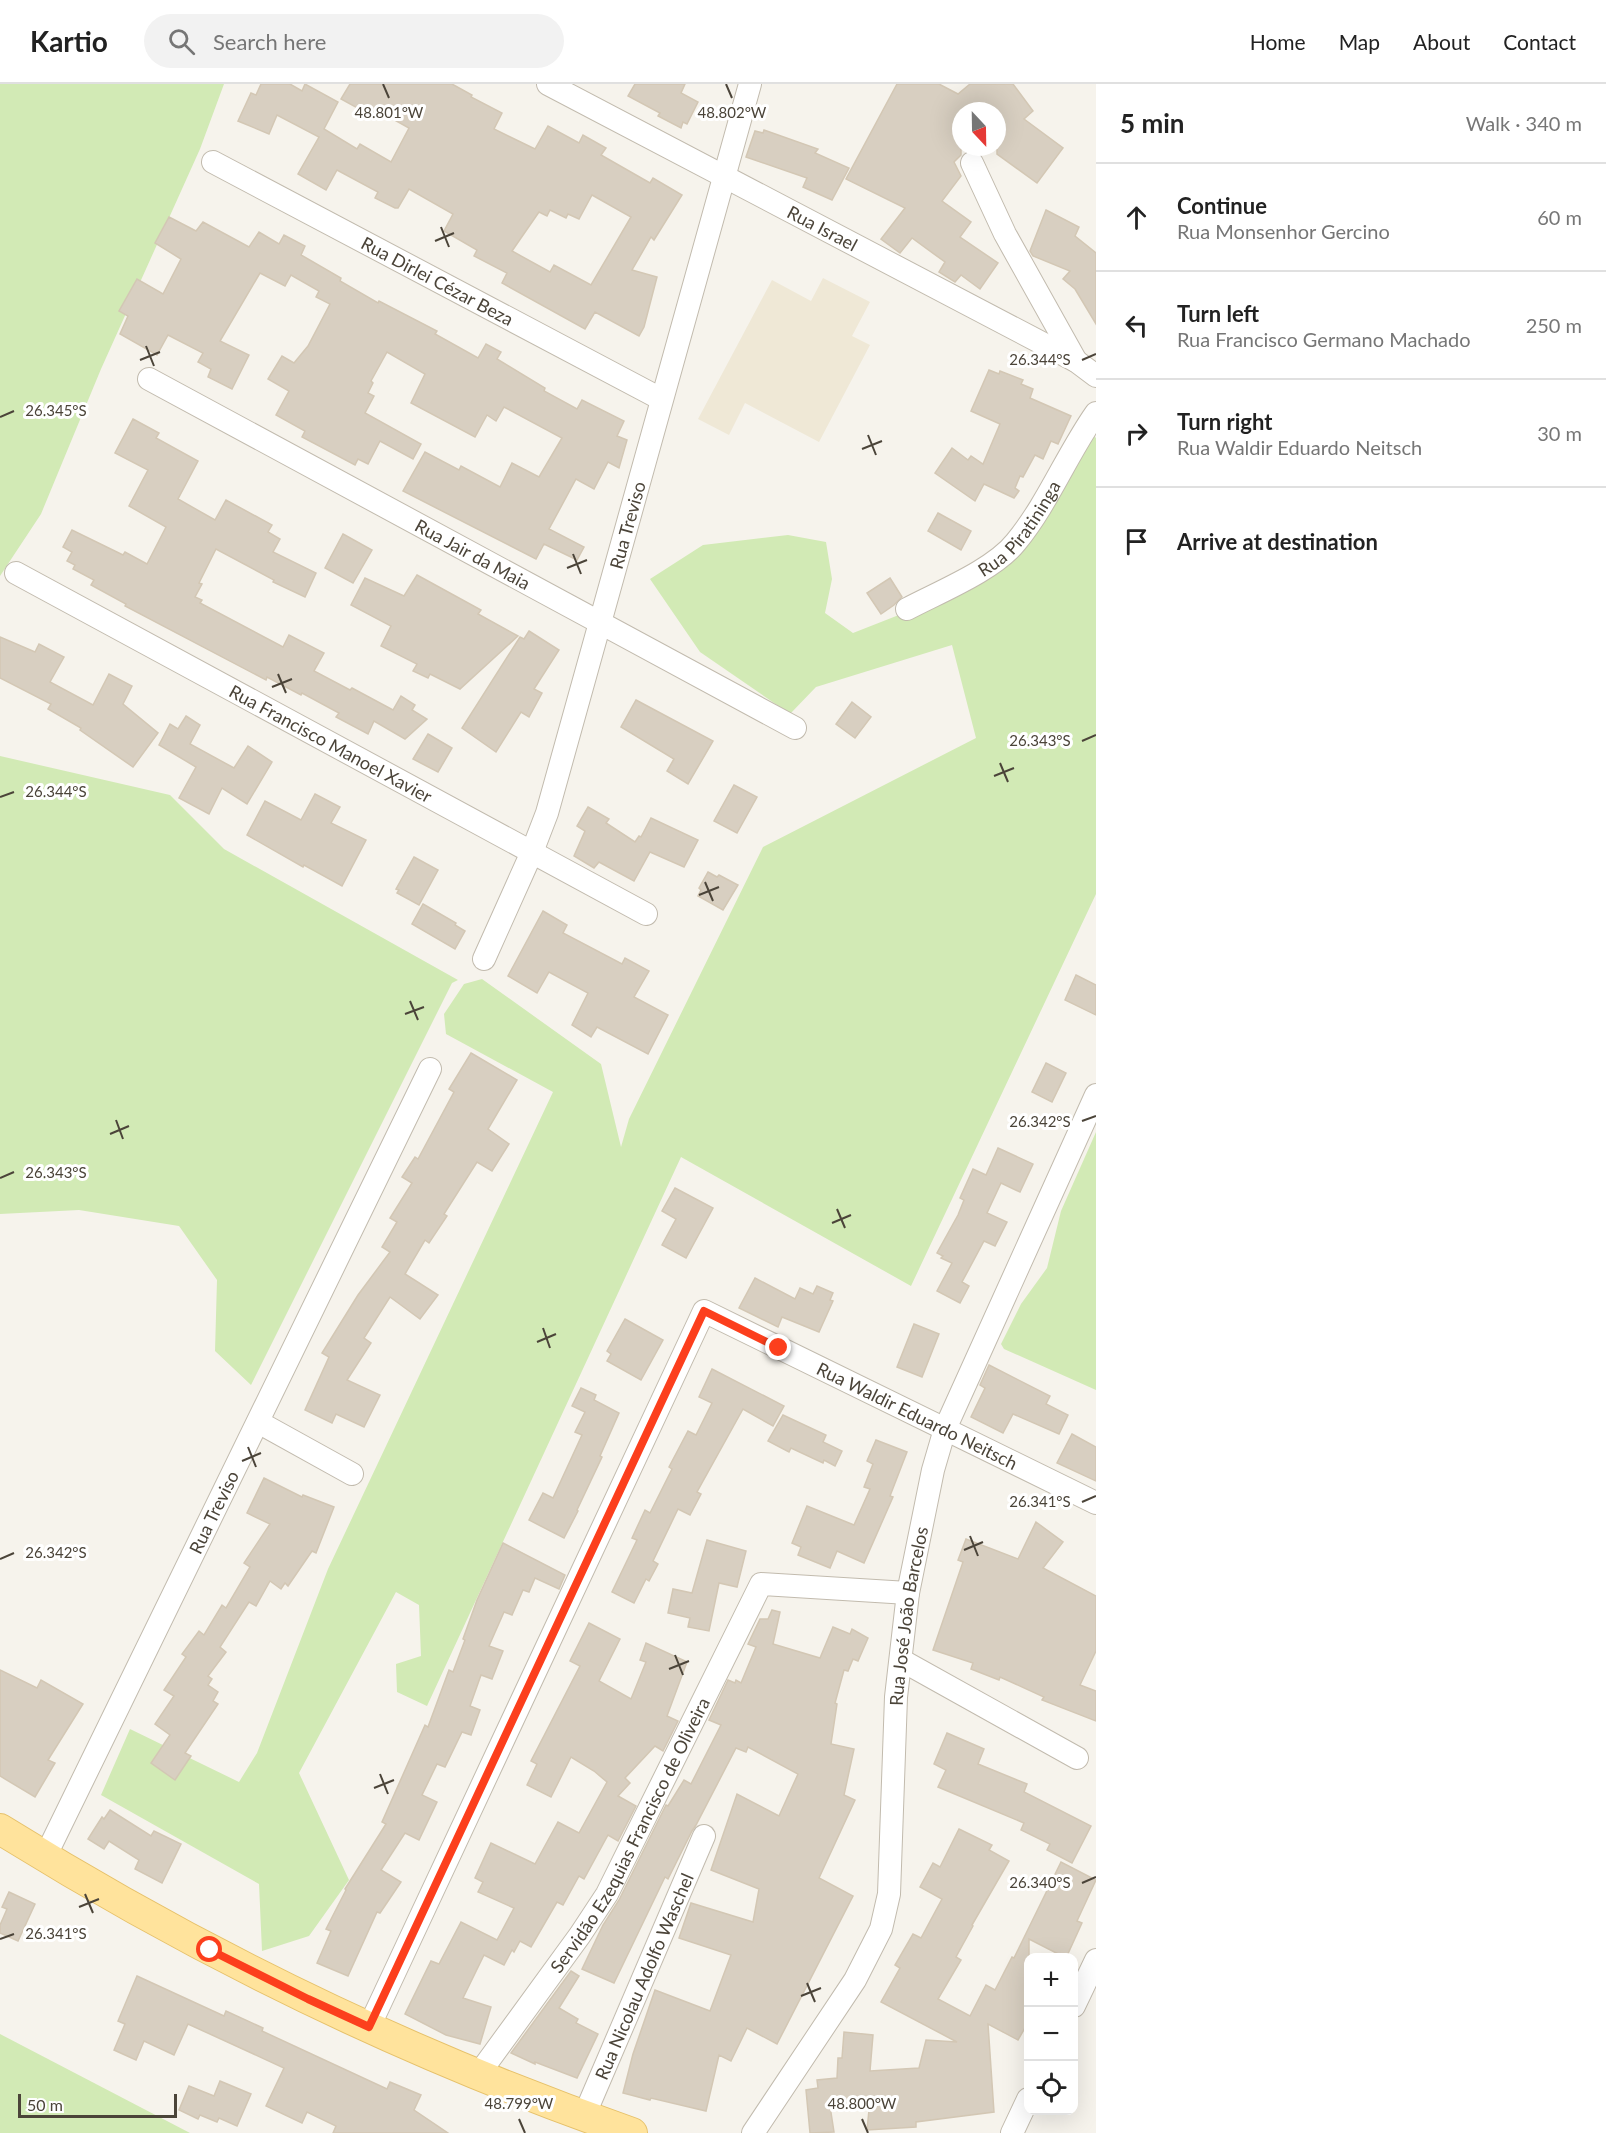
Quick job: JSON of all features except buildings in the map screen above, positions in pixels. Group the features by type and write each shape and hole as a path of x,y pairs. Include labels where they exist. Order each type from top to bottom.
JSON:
{"main road":[{"path":"0,1829 210,1950 308,1999 478,2074 632,2133"}],"street":[{"name":"Rua Israel","path":"548,84 1076,361 1096,376"},
{"name":"Rua Treviso","path":"483,959 532,852 547,813 750,84"},
{"name":"Rua Dirlei Cézar Beza","path":"213,162 661,399"},
{"path":"972,163 1005,234 1076,361"},
{"name":"Rua Jair da Maia","path":"149,379 795,728"},
{"name":"Rua Piratininga","path":"907,609 993,563 1016,543 1096,413"},
{"name":"Rua Francisco Manoel Xavier","path":"16,573 646,914"},
{"name":"Rua Treviso","path":"45,1857 430,1069"},
{"name":"Rua José João Barcelos","path":"753,2133 855,1980 881,1929 889,1894 896,1697 908,1593 933,1470 945,1429 1096,1095"},
{"name":"Rua Waldir Eduardo Neitsch","path":"369,2027 704,1311 1096,1503"},
{"path":"258,1422 352,1474"},
{"name":"Servidão Ezequias Francisco de Oliveira","path":"478,2074 580,1935 607,1894 761,1584 908,1593"},
{"path":"901,1660 1077,1758"},
{"name":"Rua Nicolau Adolfo Waschel","path":"584,2116 704,1836"},
{"path":"1078,1998 1096,1960"},
{"path":"1012,2133 1024,2109"}],"shaded area":[{"path":"823,278 870,302 852,336 870,345 819,442 745,403 729,435 698,419 772,280 811,301"}],"green space":[{"path":"0,84 224,84 200,149 101,369 41,514 0,576"},
{"path":"1089,431 1096,438 1096,894 911,1286 681,1157 427,1706 397,1692 396,1664 421,1656 419,1605 396,1592 299,1773 349,1880 309,1936 262,1951 259,1884 101,1795 130,1729 239,1782 257,1753 328,1569 553,1092 446,1034 444,1014 464,984 482,979 601,1064 621,1147 629,1119 763,847 976,738 952,645 816,687 790,714 700,652 650,579 703,545 788,535 826,542 832,579 825,613 853,633 909,611 999,565"},
{"path":"0,756 170,795 224,849 458,980 452,983 251,1385 215,1351 217,1280 179,1226 79,1210 0,1214"},
{"path":"1096,1132 1096,1390 1004,1349 1001,1344 1021,1304 1047,1268 1061,1211"},
{"path":"0,2034 190,2133 0,2133"}],"route":[{"path":"210,1950 369,2027 704,1311 779,1348"}]}
